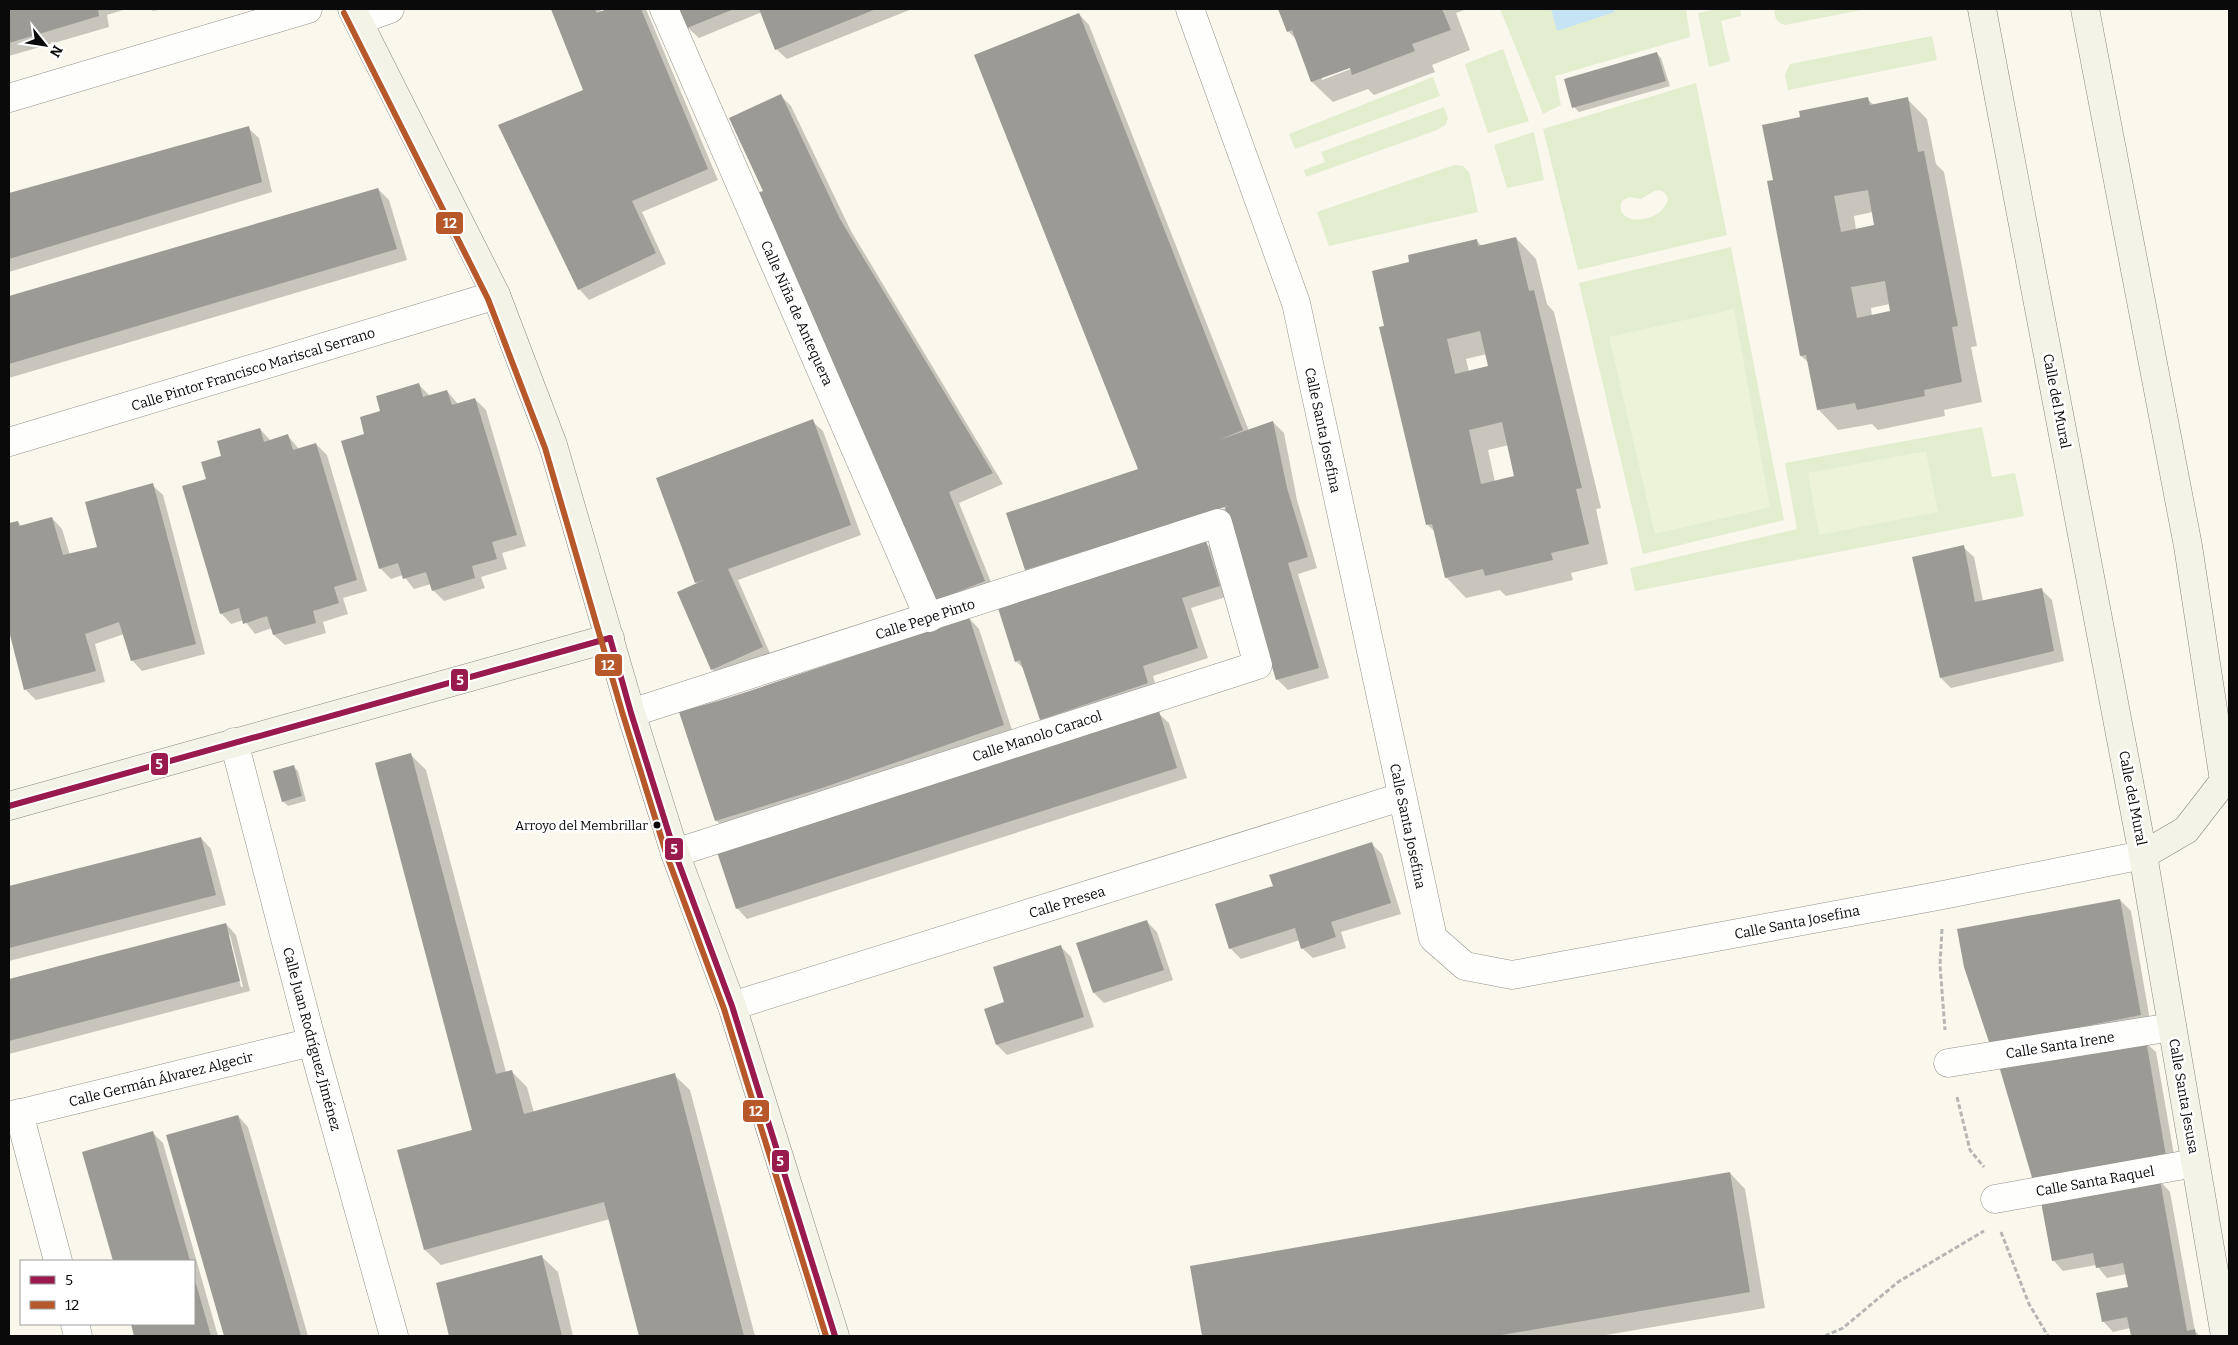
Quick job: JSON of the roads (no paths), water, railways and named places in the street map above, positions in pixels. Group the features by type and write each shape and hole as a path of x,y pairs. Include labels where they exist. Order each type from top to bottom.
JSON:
{"street":[{"path":"9,98 308,9"},
{"path":"390,9 355,14 496,295 553,445 630,712 675,853 732,1006 835,1336"},
{"name":"Calle Niña de Antequera","path":"664,9 929,618"},
{"name":"Calle Santa Josefina","path":"1190,9 1296,304 1432,938 1465,966 1512,975 1943,895 2143,855"},
{"name":"Calle del Mural","path":"1982,9 2143,855 2186,830 2224,781 2188,546 2085,9"},
{"name":"Calle Pintor Francisco Mariscal Serrano","path":"9,442 496,295"},
{"name":"Calle Pepe Pinto","path":"630,712 929,618 1218,523"},
{"name":"Calle Manolo Caracol","path":"675,853 1258,665 1218,523"},
{"path":"9,806 610,638"},
{"name":"Calle Juan Rodríguez Jiménez","path":"234,742 312,1042 394,1336"},
{"name":"Calle Presea","path":"732,1006 1401,797"},
{"name":"Calle Santa Jesusa","path":"2143,855 2225,1336"},
{"name":"Calle Santa Irene","path":"1948,1063 2172,1027"},
{"name":"Calle Germán Álvarez Algecir","path":"14,1114 312,1042"},
{"path":"14,1114 58,1260"},
{"name":"Calle Santa Raquel","path":"1996,1211 2195,1163"}],"water":[{"path":"1551,9 1614,9 1615,12 1557,31"}],"place":[{"name":"Arroyo del Membrillar","path":"657,825"}]}
